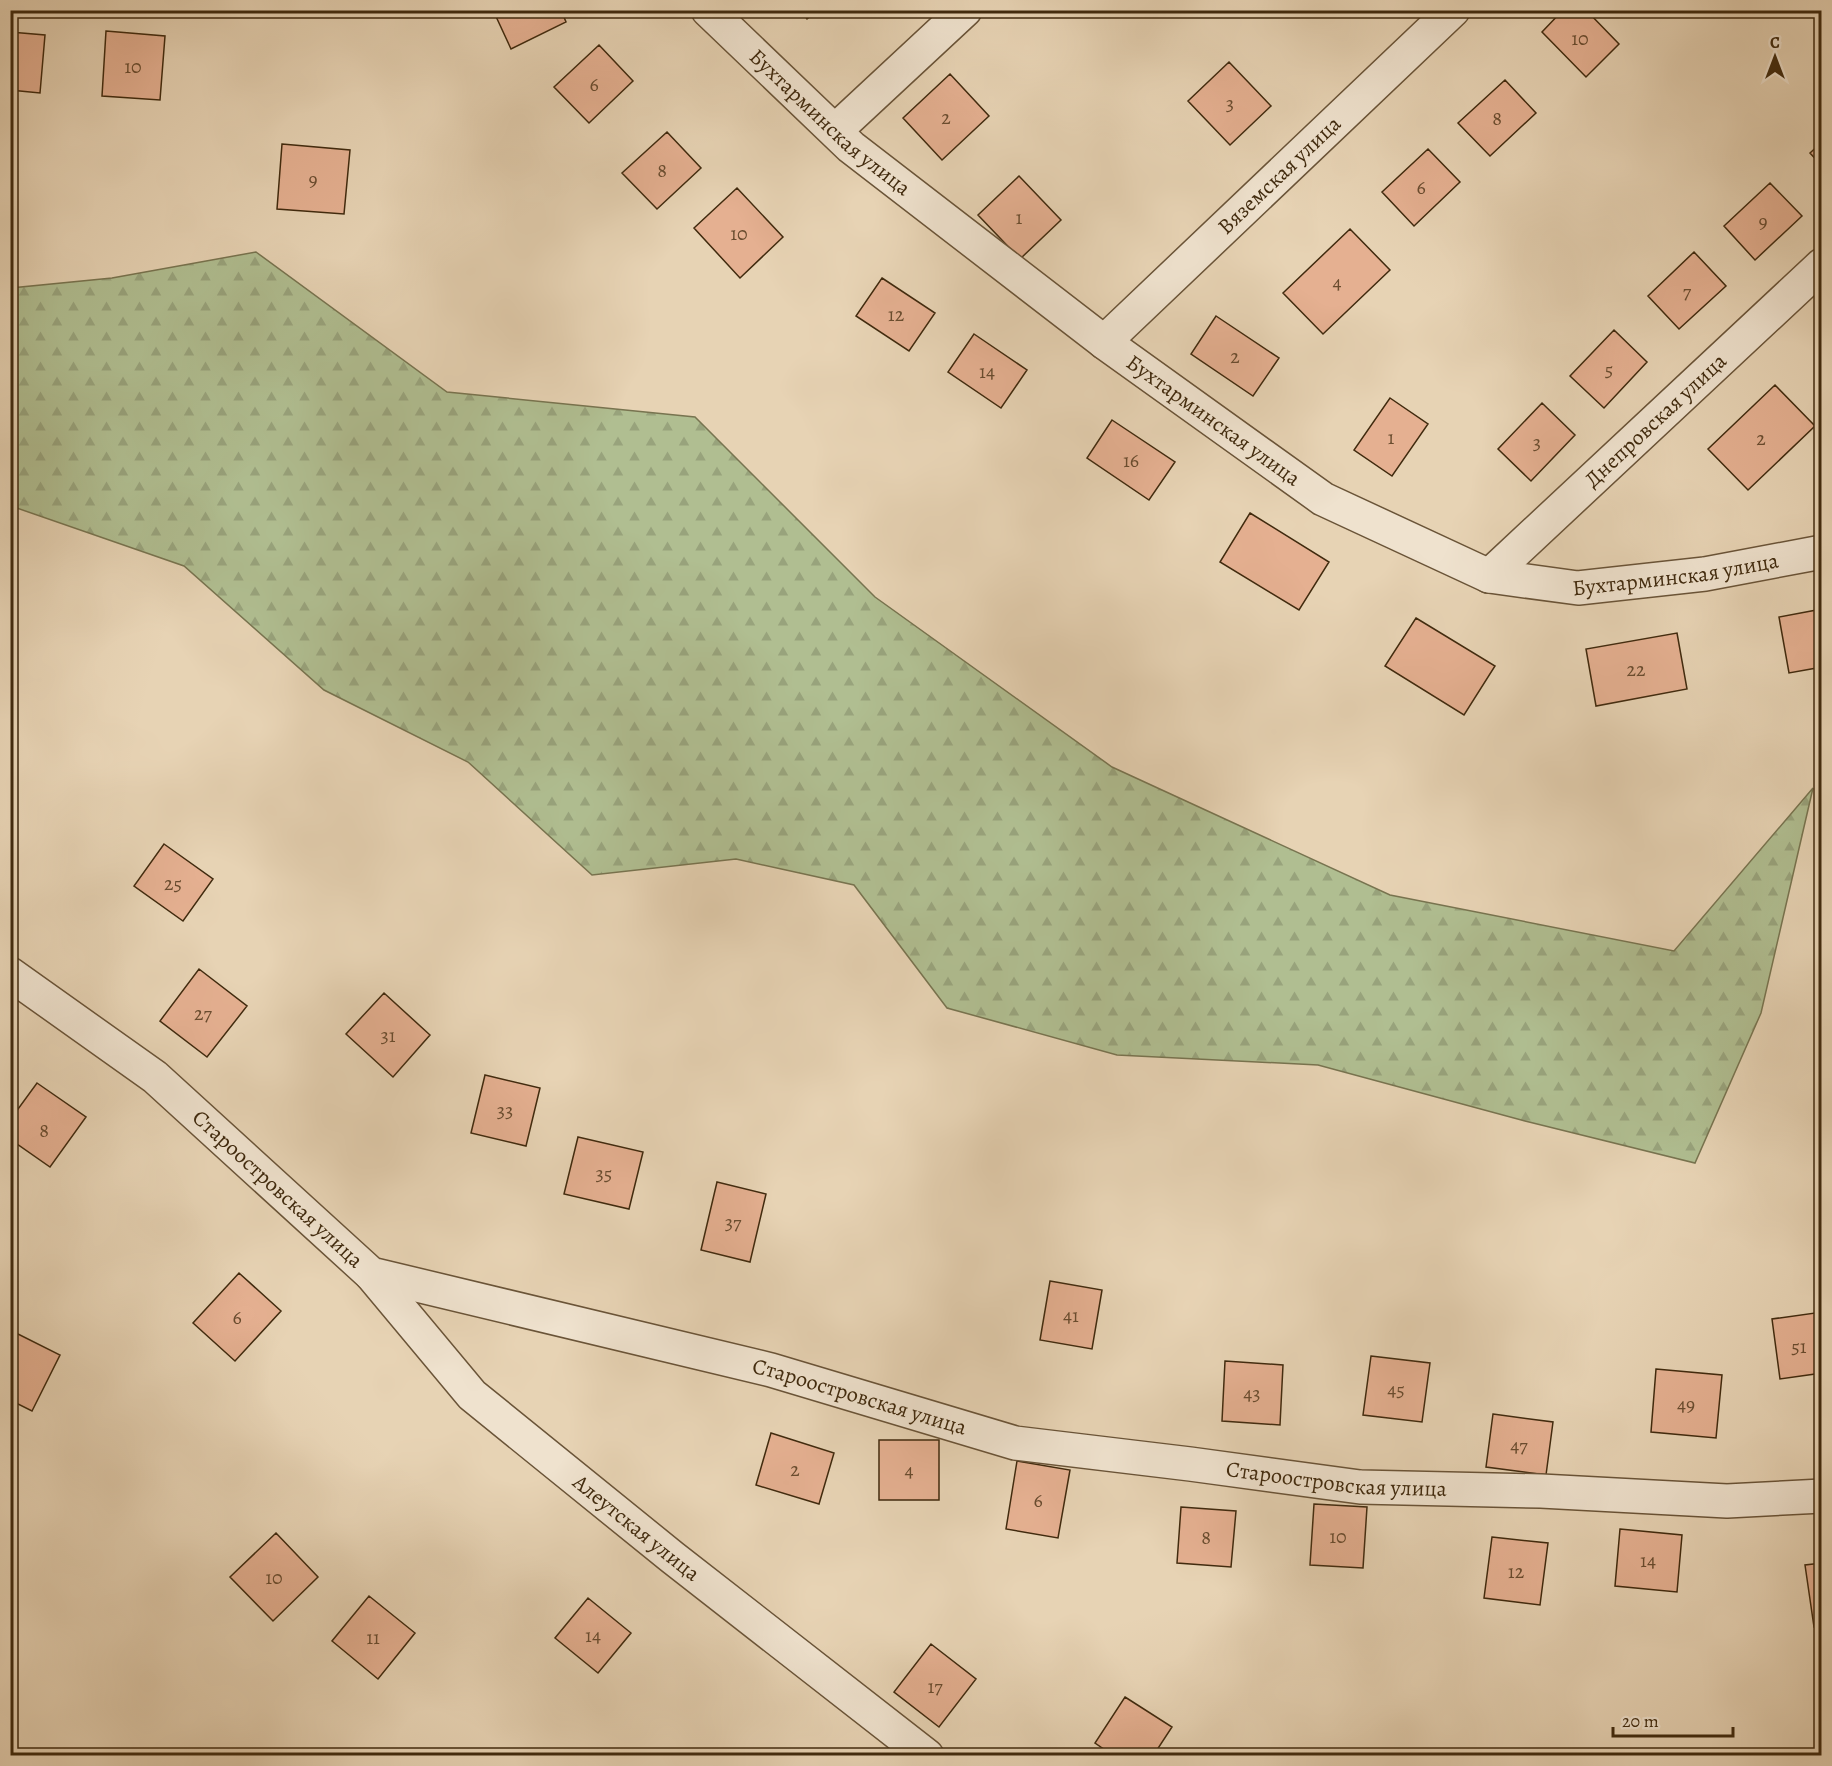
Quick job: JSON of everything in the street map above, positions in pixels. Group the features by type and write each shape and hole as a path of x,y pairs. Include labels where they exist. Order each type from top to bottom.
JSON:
{"street":[{"name":"Бухтарминская улица","path":"708,10 836,130 851,147 1104,342 1323,499 1489,576 1578,588 1705,574 1821,552"},
{"path":"836,130 965,10"},
{"name":"Вяземская улица","path":"1104,342 1453,10"},
{"name":"Днепровская улица","path":"1489,576 1821,266"},
{"name":"Староостровская улица","path":"10,974 155,1077 370,1274 771,1370 1015,1443 1360,1487 1541,1491 1727,1501 1821,1496"},
{"name":"Алеутская улица","path":"370,1274 472,1395 681,1564 927,1755"}],"green space":[{"path":"256,252 447,392 695,417 875,597 1112,767 1390,895 1674,951 1813,788 1761,1013 1695,1163 1525,1121 1318,1065 1117,1055 947,1008 854,885 736,859 592,875 468,762 324,690 184,566 11,506 11,288 112,278"}],"building":[{"path":"493,10 561,10 566,22 511,49"},
{"path":"801,10 818,10 807,19"},
{"path":"1563,10 1586,10 1619,44 1586,77 1542,32"},
{"path":"106,31 165,36 160,100 102,96"},
{"path":"10,32 45,35 40,93 10,90"},
{"path":"599,45 633,81 589,123 554,87"},
{"path":"1229,62 1271,106 1230,145 1188,101"},
{"path":"950,74 989,116 942,160 903,118"},
{"path":"1505,80 1536,113 1490,156 1458,123"},
{"path":"667,132 701,168 657,209 622,173"},
{"path":"1822,142 1822,166 1810,153"},
{"path":"282,144 350,150 344,214 277,209"},
{"path":"1428,149 1460,182 1414,226 1382,192"},
{"path":"1019,176 1061,220 1020,259 978,215"},
{"path":"1770,183 1802,216 1755,260 1724,226"},
{"path":"737,188 783,237 740,278 694,228"},
{"path":"1350,229 1390,270 1323,334 1283,293"},
{"path":"1694,252 1726,286 1679,329 1648,296"},
{"path":"882,278 935,313 909,351 856,316"},
{"path":"1216,316 1279,358 1253,396 1191,354"},
{"path":"1614,330 1647,362 1604,408 1570,376"},
{"path":"974,334 1027,370 1001,408 948,372"},
{"path":"1775,385 1815,426 1748,490 1708,449"},
{"path":"1390,398 1428,424 1392,476 1354,450"},
{"path":"1542,403 1575,435 1531,481 1498,449"},
{"path":"1112,420 1175,462 1149,500 1087,458"},
{"path":"1250,513 1329,562 1299,610 1220,562"},
{"path":"1822,609 1822,667 1789,673 1779,617"},
{"path":"1416,618 1495,666 1464,715 1385,666"},
{"path":"1677,633 1687,689 1596,706 1586,649"},
{"path":"164,844 213,879 183,921 134,886"},
{"path":"199,969 247,1006 207,1057 160,1021"},
{"path":"384,993 430,1035 393,1077 346,1034"},
{"path":"485,1075 540,1088 526,1146 471,1133"},
{"path":"37,1083 86,1117 50,1167 10,1139 10,1120"},
{"path":"578,1137 643,1152 629,1209 564,1194"},
{"path":"717,1182 766,1194 750,1262 701,1250"},
{"path":"239,1273 281,1311 235,1361 193,1323"},
{"path":"1050,1281 1102,1290 1092,1349 1040,1340"},
{"path":"1822,1312 1822,1373 1780,1379 1772,1319"},
{"path":"10,1330 60,1355 32,1411 10,1400"},
{"path":"1371,1356 1430,1363 1422,1422 1363,1415"},
{"path":"1225,1361 1283,1365 1280,1425 1222,1421"},
{"path":"1656,1369 1722,1375 1716,1438 1651,1432"},
{"path":"1493,1414 1553,1422 1546,1475 1486,1467"},
{"path":"771,1433 834,1453 819,1504 756,1485"},
{"path":"879,1440 939,1440 939,1500 879,1500"},
{"path":"1017,1461 1070,1470 1058,1538 1006,1529"},
{"path":"1314,1504 1367,1507 1363,1568 1310,1565"},
{"path":"1181,1507 1236,1511 1231,1567 1177,1563"},
{"path":"1620,1529 1682,1535 1677,1592 1615,1586"},
{"path":"276,1533 318,1577 273,1621 230,1577"},
{"path":"1492,1537 1548,1543 1540,1605 1484,1598"},
{"path":"1822,1563 1822,1626 1814,1627 1805,1565"},
{"path":"369,1596 415,1633 378,1679 332,1641"},
{"path":"588,1598 631,1633 598,1673 555,1638"},
{"path":"931,1644 976,1679 939,1727 894,1692"},
{"path":"1125,1697 1172,1727 1153,1756 1114,1756 1095,1743"}]}
